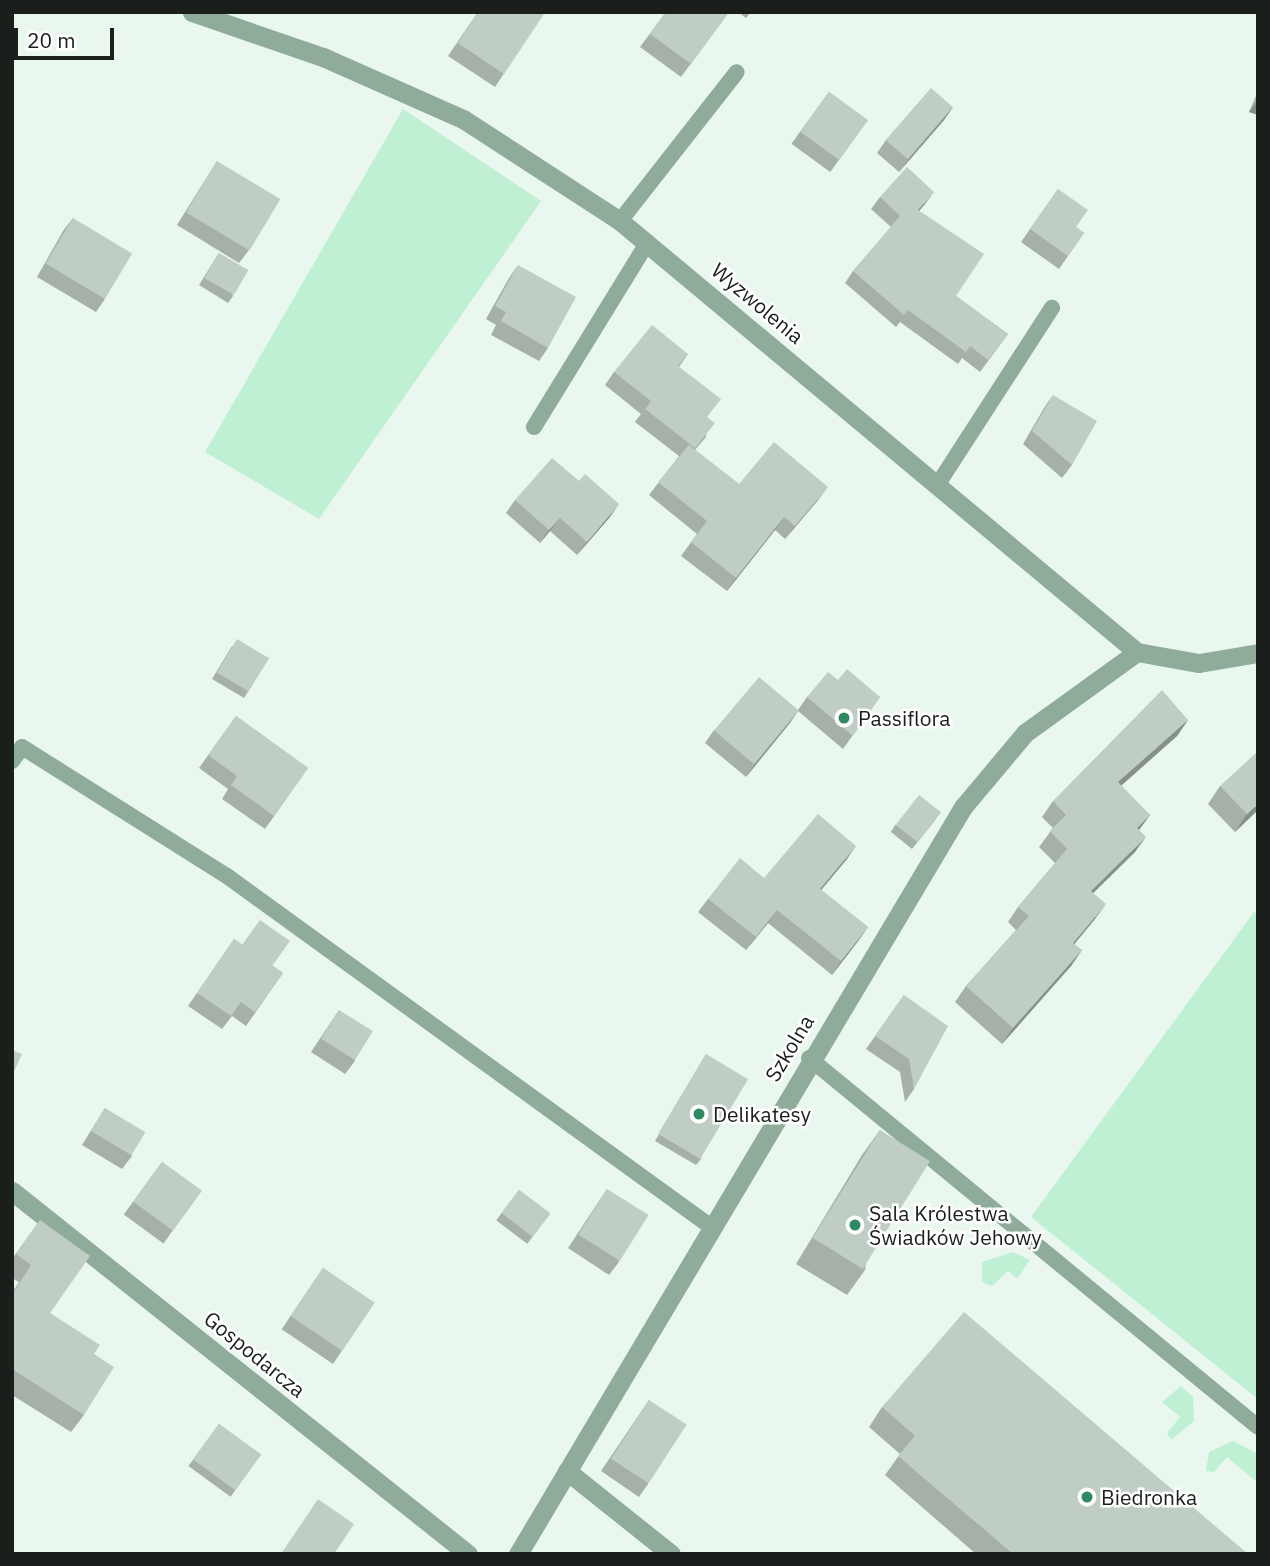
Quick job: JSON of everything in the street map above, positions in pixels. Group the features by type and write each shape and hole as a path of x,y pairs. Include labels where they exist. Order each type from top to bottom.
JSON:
{"street":[{"name":"Wyzwolenia","path":"192,12 323,57 463,119 620,220 1137,652"},
{"path":"1137,652 1199,663 1258,653"},
{"name":"Szkolna","path":"518,1554 809,1058 963,807 1025,733 1137,652"},
{"name":"Gospodarcza","path":"12,1191 468,1554"},
{"path":"567,1471 671,1554"}],"lane":[{"path":"620,220 737,72"},
{"path":"534,427 649,242"},
{"path":"938,484 1052,308"},
{"path":"12,761 22,747 227,876 710,1226"},
{"path":"809,1058 1258,1427"}],"green space":[{"path":"403,109 541,201 319,519 205,452"},
{"path":"1254,912 1258,915 1258,1399 1031,1217"},
{"path":"1013,1252 1030,1260 1017,1279 1008,1271 992,1286 982,1282 982,1262"},
{"path":"1181,1386 1193,1397 1194,1421 1171,1440 1167,1433 1180,1417 1162,1402"},
{"path":"1233,1441 1258,1454 1258,1483 1227,1457 1214,1472 1206,1471 1209,1452"}],"building":[{"path":"478,12 545,12 504,74 458,43"},
{"path":"666,12 729,12 691,64 650,34"},
{"path":"931,88 953,107 908,159 886,140"},
{"path":"829,92 868,120 839,160 800,132"},
{"path":"217,161 280,199 250,251 186,212"},
{"path":"907,167 934,192 918,210 984,254 956,296 1008,334 988,360 970,346 966,352 908,310 904,315 853,271 900,216 880,197"},
{"path":"1058,189 1088,210 1076,227 1084,233 1068,256 1030,229"},
{"path":"73,218 132,254 105,299 46,263"},
{"path":"219,253 248,270 234,295 205,278"},
{"path":"518,265 576,297 548,348 501,321 506,312 495,306"},
{"path":"652,325 688,354 678,366 721,399 707,417 715,423 695,448 645,409 651,401 614,372"},
{"path":"1053,395 1097,421 1072,465 1032,431"},
{"path":"774,442 828,487 795,526 784,517 736,578 691,542 707,521 658,482 689,445 739,484"},
{"path":"552,458 579,481 585,474 619,504 587,542 560,518 549,530 515,500"},
{"path":"237,639 269,658 249,691 217,672"},
{"path":"847,669 880,697 853,736 807,697 828,672 838,680"},
{"path":"759,677 799,710 754,764 714,731"},
{"path":"1162,690 1188,720 1118,782 1150,815 1137,828 1146,837 1091,891 1106,904 1073,943 1082,950 1013,1028 966,986 1029,916 1018,907 1067,849 1050,831 1066,815 1053,801"},
{"path":"236,716 308,768 274,816 231,785 237,776 208,755"},
{"path":"1258,751 1258,804 1247,814 1220,786"},
{"path":"919,795 941,812 918,842 896,825"},
{"path":"818,814 856,846 820,889 868,927 841,961 777,910 756,937 708,899 740,858 764,878"},
{"path":"260,920 290,941 272,966 283,973 255,1012 241,1002 231,1016 197,993 234,939 242,945"},
{"path":"904,995 948,1026 914,1089 909,1059 875,1036"},
{"path":"339,1010 373,1031 355,1060 321,1039"},
{"path":"12,1050 22,1054 12,1076"},
{"name":"Delikatesy","path":"706,1054 748,1079 700,1159 658,1134"},
{"path":"105,1108 145,1132 131,1155 91,1131"},
{"name":"Sala Królestwa Świadków Jehowy","path":"880,1130 930,1161 863,1269 813,1238"},
{"path":"162,1162 202,1191 173,1230 133,1202"},
{"path":"607,1189 649,1215 620,1261 578,1235"},
{"path":"519,1190 550,1213 533,1237 502,1213"},
{"path":"40,1220 90,1256 50,1313 100,1345 94,1354 114,1367 84,1415 12,1369 12,1295 31,1265 16,1254"},
{"path":"323,1268 374,1303 342,1351 291,1316"},
{"path":"964,1312 1248,1554 1013,1554 898,1456 915,1436 882,1407"},
{"path":"649,1400 687,1425 649,1483 611,1459"},
{"path":"219,1424 261,1455 235,1490 193,1460"},
{"path":"318,1499 354,1524 334,1554 281,1554"}],"place":[{"name":"Passiflora","path":"844,718"},
{"name":"Delikatesy","path":"699,1114"},
{"name":"Sala Królestwa Świadków Jehowy","path":"855,1225"},
{"name":"Biedronka","path":"1087,1497"}]}
